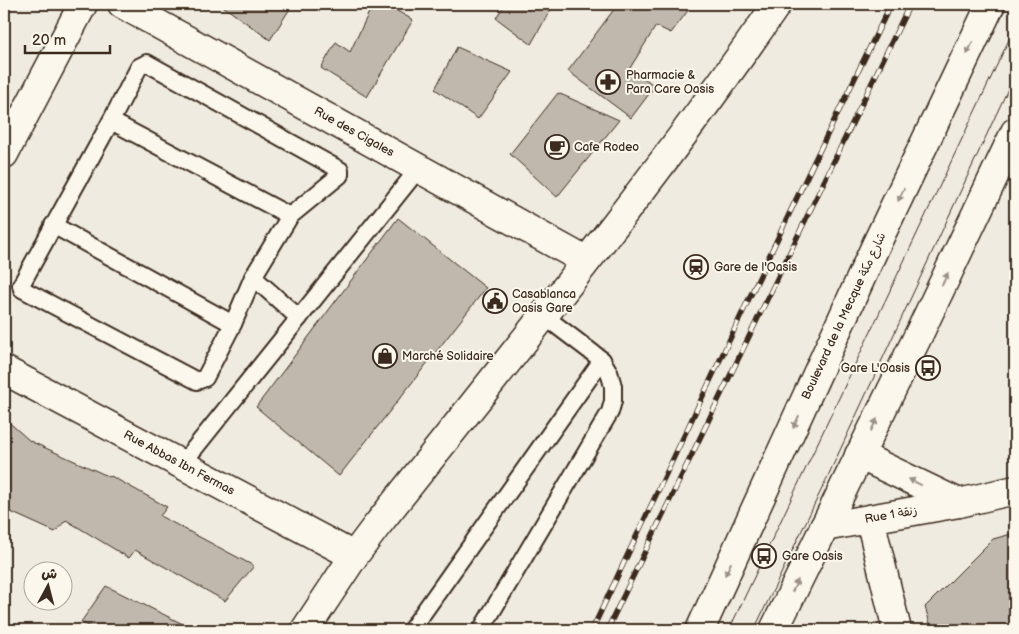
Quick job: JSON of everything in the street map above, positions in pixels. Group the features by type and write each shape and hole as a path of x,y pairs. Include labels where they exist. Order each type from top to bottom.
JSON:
{"main road":[{"path":"4,154 83,4"},
{"name":"Rue des Cigales","path":"122,4 586,260"},
{"path":"305,630 354,556 679,142 777,4"},
{"name":"Boulevard de la Mecque شارع مكة","path":"700,630 876,245 991,4"},
{"path":"774,630 919,334 1015,132"},
{"name":"Rue Abbas Ibn Fermas","path":"4,370 354,556"},
{"path":"859,455 959,502"},
{"name":"Rue 1 زنقة","path":"824,527 1015,490"},
{"path":"870,518 896,630"}],"lane":[{"path":"147,63 340,170 340,175 290,216 254,277 233,324 204,378 197,381 22,289 22,281 111,121 139,67 147,63"},
{"path":"111,121 290,216"},
{"path":"182,464 419,168"},
{"path":"54,225 233,324"},
{"path":"254,277 299,318"},
{"path":"481,630 610,412 613,401 613,386 609,372 602,360 544,316"},
{"path":"411,630 602,360"}],"building":[{"path":"220,4 293,4 270,40"},
{"path":"373,4 385,4 413,20 367,97 321,68 336,42 350,52"},
{"path":"505,4 554,4 531,44 496,18"},
{"path":"606,4 693,4 671,33 656,26 630,68 655,86 631,118 568,71 615,8"},
{"path":"457,47 512,72 478,119 435,89"},
{"path":"558,93 619,120 557,197 510,154"},
{"path":"398,218 486,288 339,476 256,407"},
{"path":"4,418 30,441 111,476 167,507 160,516 254,566 225,601 135,550 129,558 66,520 55,532 4,509"},
{"path":"1015,533 1015,630 932,630 925,607 993,539"},
{"path":"106,586 195,630 96,630 81,622"}],"tram line":[{"path":"729,630 1015,27"},
{"path":"754,630 828,476 1015,74"}],"railway":[{"path":"592,630 810,170 891,4"},
{"path":"607,630 910,4"}],"place":[{"name":"Pharmacie & Para Care Oasis","path":"608,82"},
{"name":"Cafe Rodeo","path":"557,147"},
{"name":"Gare de l'Oasis","path":"696,267"},
{"name":"Casablanca Oasis Gare","path":"495,301"},
{"name":"Marché Solidaire","path":"385,356"},
{"name":"Gare L'Oasis","path":"928,368"},
{"name":"Gare Oasis","path":"764,556"}]}
